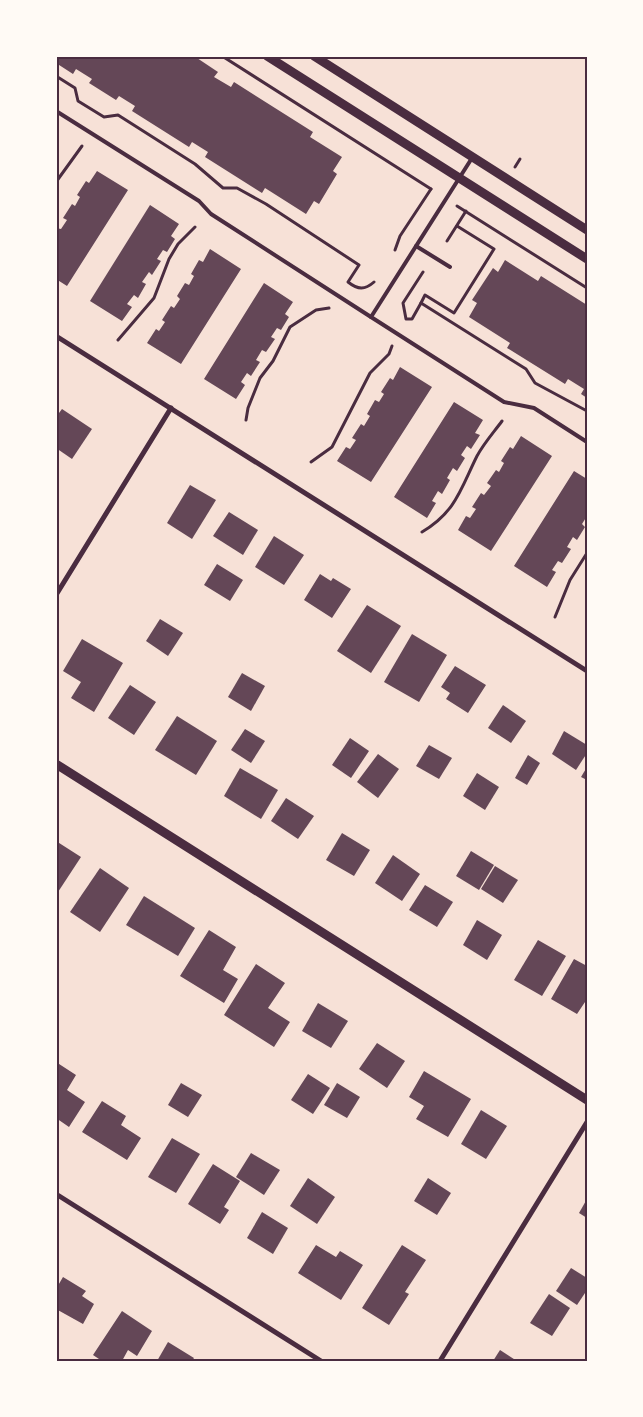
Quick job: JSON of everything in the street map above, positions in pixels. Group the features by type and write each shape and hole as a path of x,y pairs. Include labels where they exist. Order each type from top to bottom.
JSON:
{"street":[{"path":"268,56 587,259"},
{"path":"314,56 587,230"},
{"path":"56,336 587,671"},
{"path":"56,596 171,408"},
{"path":"56,764 587,1100"},
{"path":"440,1361 587,1122"},
{"path":"56,1194 321,1361"}],"lane":[{"path":"56,110 199,201 211,214 504,402 534,408 587,442"},
{"path":"371,317 472,158"},
{"path":"416,246 450,267"}],"path":[{"path":"222,56 587,288"},
{"path":"56,76 75,88 78,101 104,117 118,115 195,164 223,188 237,188 359,265 348,282 354,286 361,289 368,288 379,277"},
{"path":"56,182 82,146"},
{"path":"391,258 400,236 431,189"},
{"path":"447,241 466,211"},
{"path":"423,272 403,303 406,319 412,318 425,295 454,313 494,249 457,226"},
{"path":"118,340 124,330 154,298 169,259 178,244 195,227"},
{"path":"420,303 526,369 535,383 587,410"},
{"path":"246,420 254,390 260,378 273,361 290,327 316,310 331,308"},
{"path":"311,462 332,447 339,437 370,373 393,347 385,342"},
{"path":"422,532 442,518 453,505 465,485 477,455 502,421"},
{"path":"555,617 570,580 587,553"}],"building":[{"path":"56,56 194,56 218,72 214,77 231,87 234,82 313,132 310,137 342,157 333,171 337,174 319,204 314,201 306,214 265,188 262,193 205,157 208,152 192,142 189,147 132,111 135,106 119,96 116,100 89,83 92,79 76,69 73,74 56,63"},
{"path":"97,171 128,190 67,286 56,279 56,228 61,229 67,220 63,218 72,204 75,206 80,197 77,195 86,181 89,183"},
{"path":"150,205 179,224 171,236 175,239 167,252 163,250 157,259 161,261 152,275 149,272 142,282 146,284 138,298 134,295 127,304 132,307 122,321 90,301"},
{"path":"210,249 241,269 181,364 147,343 156,329 159,331 165,322 162,320 171,306 174,308 180,299 177,296 185,283 189,285 194,276 191,274 199,260 203,262"},
{"path":"505,260 538,281 541,276 587,305 587,398 581,394 584,389 568,379 565,384 507,348 510,343 469,317 477,303 472,300 493,268 498,272"},
{"path":"264,283 293,302 285,314 289,317 281,330 277,328 271,337 275,339 266,352 262,350 256,360 260,362 251,376 247,373 241,382 245,385 236,399 204,379"},
{"path":"400,367 432,387 371,482 337,461 346,447 350,449 356,440 352,438 361,424 364,426 370,416 367,414 375,400 379,402 384,394 381,392 390,378 393,380"},
{"path":"454,402 483,420 475,433 480,435 471,449 467,446 461,455 465,458 457,471 453,468 447,478 450,480 442,494 438,491 432,501 436,503 427,518 394,497"},
{"path":"62,409 92,429 72,459 56,448 56,417"},
{"path":"521,436 552,456 491,551 458,530 466,516 470,518 476,509 472,507 481,493 484,495 491,486 487,483 496,470 499,472 504,463 501,461 510,447 513,449"},
{"path":"574,471 587,479 587,516 582,524 585,527 577,540 573,537 567,547 571,549 562,563 558,561 552,570 556,572 547,587 514,566"},
{"path":"190,485 216,500 192,539 167,523"},
{"path":"229,512 258,530 243,555 213,536"},
{"path":"274,536 304,555 284,585 255,567"},
{"path":"217,564 243,580 230,601 204,585"},
{"path":"320,574 331,581 333,578 351,589 332,618 304,600"},
{"path":"367,605 401,626 371,673 337,651"},
{"path":"160,619 183,633 168,656 146,641"},
{"path":"412,634 447,655 419,702 384,682"},
{"path":"82,639 123,663 94,712 71,698 81,682 63,671"},
{"path":"455,666 486,685 468,713 446,699 450,693 441,687"},
{"path":"242,673 265,686 251,711 228,697"},
{"path":"130,685 156,702 134,735 108,718"},
{"path":"503,705 526,721 511,743 488,728"},
{"path":"177,716 217,741 196,775 155,750"},
{"path":"245,729 265,741 251,763 231,750"},
{"path":"564,731 587,745 587,753 576,770 552,754"},
{"path":"350,738 369,751 351,778 332,765"},
{"path":"429,745 452,758 439,779 416,766"},
{"path":"378,754 399,769 378,798 357,782"},
{"path":"528,755 540,763 527,785 515,778"},
{"path":"587,767 587,780 581,777"},
{"path":"240,768 278,790 261,819 224,796"},
{"path":"477,773 499,787 485,810 463,796"},
{"path":"286,798 314,816 298,839 271,821"},
{"path":"342,833 370,850 354,876 326,860"},
{"path":"56,841 81,857 58,892 56,891"},
{"path":"471,851 494,865 479,890 456,876"},
{"path":"393,855 420,874 402,901 375,883"},
{"path":"495,866 518,880 503,903 481,889"},
{"path":"100,868 129,888 100,932 70,912"},
{"path":"425,885 453,902 437,927 409,910"},
{"path":"144,896 195,928 178,956 126,925"},
{"path":"477,920 502,935 487,960 463,945"},
{"path":"209,930 236,947 223,970 238,979 224,1003 180,976"},
{"path":"538,940 566,956 542,996 514,980"},
{"path":"574,959 587,966 585,982 587,984 587,999 577,1014 551,999"},
{"path":"256,964 285,983 268,1008 290,1022 274,1047 224,1015"},
{"path":"318,1003 348,1021 331,1048 302,1031"},
{"path":"377,1043 405,1061 387,1088 359,1069"},
{"path":"56,1062 76,1075 67,1090 85,1102 69,1127 56,1118"},
{"path":"424,1071 471,1099 448,1137 416,1119 424,1106 409,1097"},
{"path":"308,1074 330,1088 313,1114 291,1100"},
{"path":"181,1083 202,1095 188,1117 168,1105"},
{"path":"337,1083 360,1097 347,1118 324,1105"},
{"path":"102,1101 126,1116 121,1125 141,1138 127,1160 82,1132"},
{"path":"481,1110 507,1126 486,1159 461,1144"},
{"path":"172,1138 200,1154 176,1193 148,1177"},
{"path":"251,1153 280,1170 264,1195 236,1177"},
{"path":"213,1164 240,1181 224,1207 229,1210 220,1224 188,1204"},
{"path":"308,1178 335,1197 317,1224 290,1206"},
{"path":"428,1178 451,1193 437,1215 414,1201"},
{"path":"587,1199 587,1218 579,1213"},
{"path":"262,1212 288,1228 273,1254 247,1238"},
{"path":"316,1245 336,1257 340,1251 363,1265 341,1300 298,1273"},
{"path":"402,1245 426,1260 405,1292 409,1294 389,1325 362,1308"},
{"path":"571,1268 587,1278 587,1290 577,1305 556,1291"},
{"path":"63,1277 86,1291 82,1296 94,1304 83,1324 56,1309 56,1289"},
{"path":"549,1294 570,1308 552,1336 530,1323"},
{"path":"122,1311 152,1331 137,1356 128,1350 122,1361 102,1361 93,1355"},
{"path":"168,1342 194,1358 192,1361 157,1361"},
{"path":"500,1350 517,1361 493,1361"}]}
